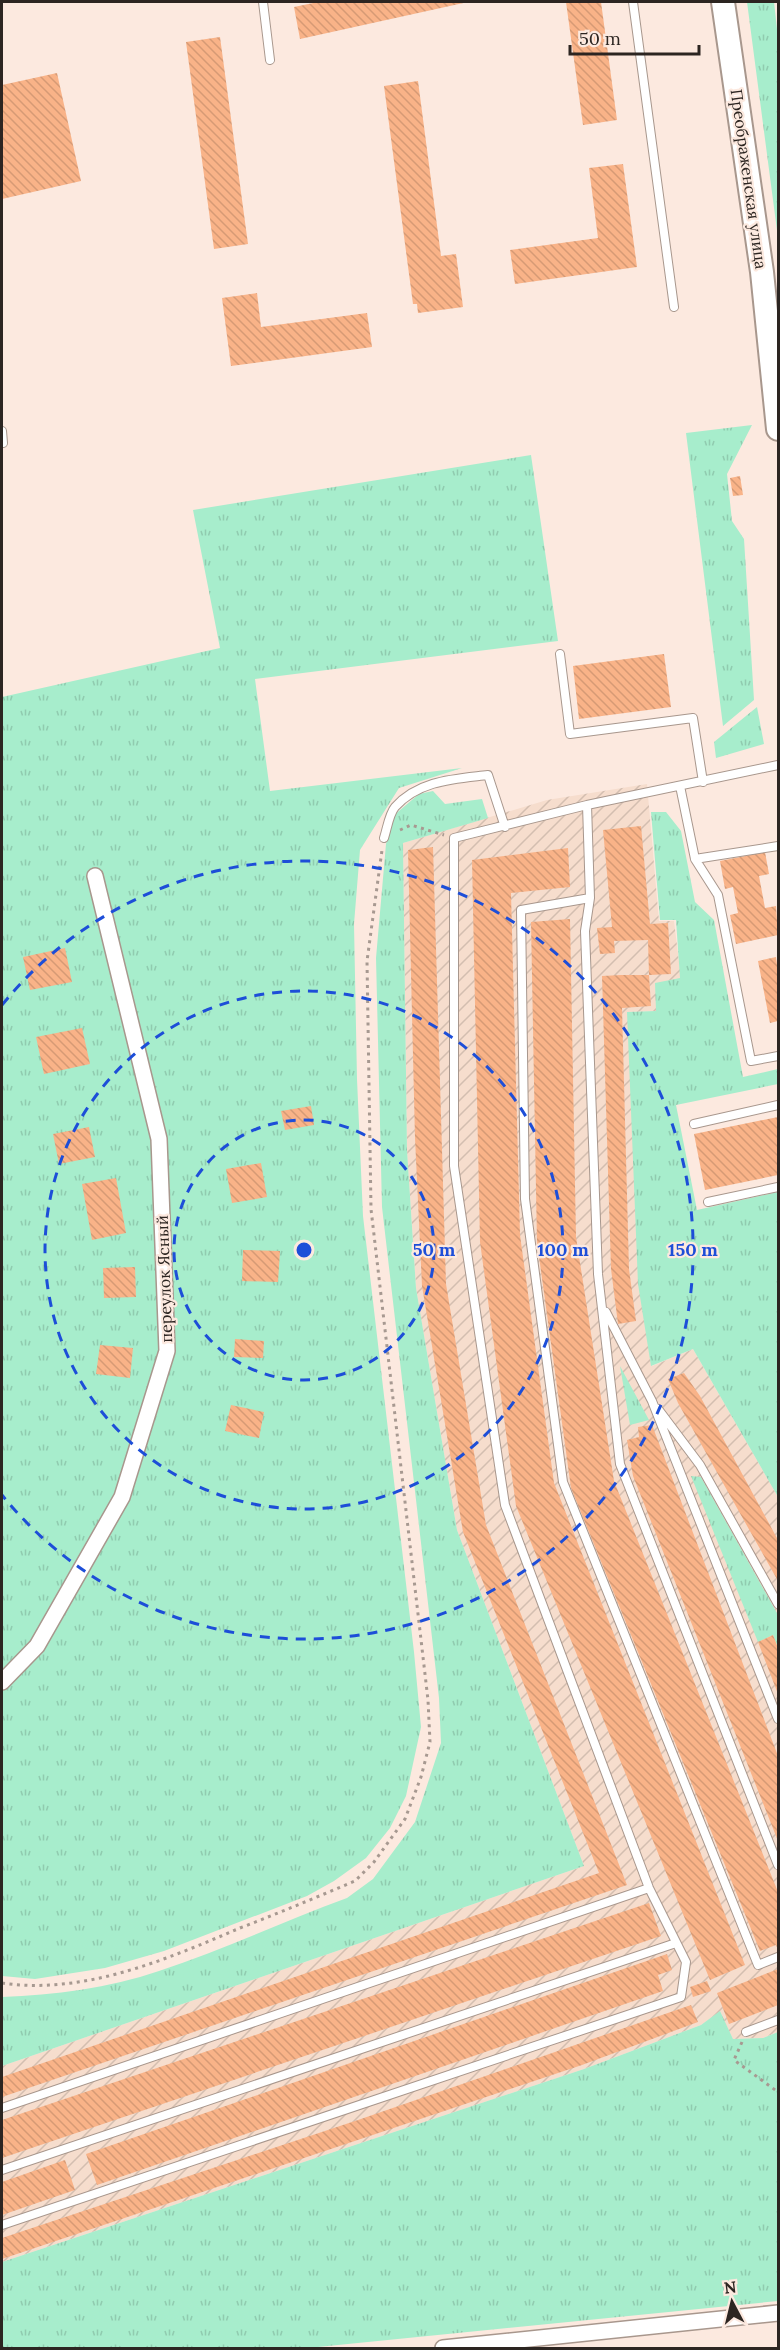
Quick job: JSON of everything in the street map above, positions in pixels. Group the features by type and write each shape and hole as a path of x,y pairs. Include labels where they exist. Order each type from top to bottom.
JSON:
{"main road":[{"name":"Преображенская улица","path":"723,2 770,270 778,429"}],"street":[{"name":"переулок Ясный","path":"2,1682 37,1646 122,1497 167,1351 159,1139 95,876"},
{"path":"443,2349 778,2313"}],"lane":[{"path":"263,2 270,60"},
{"path":"633,2 675,307"},
{"path":"2,431 3,443"},
{"path":"560,654 570,735 693,718 703,782"},
{"path":"2,2225 681,1997 686,1962 649,1888 505,1505 454,1166 454,838 587,805 778,765"},
{"path":"384,838 393,808 417,790 443,780 488,775 505,827"},
{"path":"680,786 694,859 718,895 751,1061 778,1056"},
{"path":"587,805 590,898 585,931 598,1274 620,1464 778,1865"},
{"path":"694,859 778,846"},
{"path":"590,898 521,910 525,1199 563,1482 758,1965 778,1957"},
{"path":"694,1124 778,1105"},
{"path":"708,1202 778,1187"},
{"path":"603,1307 652,1401 778,1719"},
{"path":"652,1401 700,1465 778,1604"},
{"path":"2,2108 649,1888"},
{"path":"2,2170 676,1943"},
{"path":"746,2032 778,2020"}],"path":[{"path":"2,1983 27,1986 95,1979 152,1964 355,1881 374,1862 405,1819 421,1777 430,1742 428,1700 371,1209 367,961 384,838 411,825 454,838"},
{"path":"746,2032 734,2060 778,2092"}],"shaded area":[{"path":"647,784 659,921 674,921 681,978 656,1011 628,1012 652,1366 693,1349 778,1497 778,2032 763,2038 733,2039 720,2012 701,2025 584,2069 2,2262 2,2066 584,1866 457,1530 416,1288 407,1150 403,843 547,800"}],"green space":[{"path":"747,2 774,2 778,38 778,238"},
{"path":"752,425 727,474 732,521 744,539 754,700 723,726 686,433"},
{"path":"531,455 558,641 255,679 270,791 462,768 399,788 360,850 354,924 363,1216 421,1727 406,1796 390,1828 366,1858 334,1881 307,1896 164,1951 105,1968 35,1979 2,1976 2,697 220,648 193,510"},
{"path":"757,707 764,744 716,758 714,742"},
{"path":"433,791 445,804 482,799 488,818 403,843 407,1150 416,1288 457,1530 584,1866 2,2066 2,1997 81,1990 140,1977 207,1954 347,1898 373,1879 415,1822 441,1743 439,1698 382,1207 376,958 386,844 393,816 419,794"},
{"path":"651,812 666,812 681,831 695,902 714,920 743,1077 778,1069 778,1084 676,1105 697,1210 778,1192 778,1497 693,1349 651,1366 638,1284 627,1012 656,1011 655,983 680,978 676,920 660,920"},
{"path":"620,1366 649,1420 630,1425"},
{"path":"691,1476 701,1477 778,1615 778,1648 773,1635 758,1642"},
{"path":"720,2011 733,2039 763,2038 778,2032 778,2301 308,2348 2,2348 2,2262 584,2069 701,2025"}],"building":[{"path":"318,2 468,2 300,39 294,7"},
{"path":"566,2 601,2 617,120 583,125"},
{"path":"220,37 248,244 214,249 186,42"},
{"path":"57,73 81,181 2,199 2,85"},
{"path":"418,81 441,256 456,254 463,307 418,313 417,304 413,304 384,86"},
{"path":"623,164 637,267 515,284 510,250 598,238 589,168"},
{"path":"257,293 261,327 367,313 372,347 231,366 222,298"},
{"path":"740,476 743,495 733,496 730,478"},
{"path":"664,654 671,707 579,719 573,666"},
{"path":"641,826 650,924 668,923 671,974 649,975 648,940 614,941 615,953 600,954 597,928 612,927 603,830"},
{"path":"433,847 446,1284 486,1525 627,1885 2,2097 2,2077 599,1873 463,1532 422,1286 415,1138 408,850"},
{"path":"568,848 570,887 511,893 520,1235 554,1483 745,1965 710,1980 516,1506 480,1242 472,860"},
{"path":"765,852 769,874 759,876 765,908 776,906 778,935 736,944 730,915 738,913 733,887 725,889 720,861"},
{"path":"570,919 576,1237 614,1481 778,1892 778,1950 776,1945 760,1951 571,1488 537,1242 531,922"},
{"path":"65,948 72,982 30,990 23,957"},
{"path":"776,957 778,1021 770,1023 758,961"},
{"path":"649,975 651,1006 622,1008 629,1269 636,1321 618,1324 611,1269 602,976"},
{"path":"82,1028 90,1064 44,1074 36,1037"},
{"path":"311,1106 314,1125 285,1130 281,1111"},
{"path":"778,1117 778,1175 705,1190 694,1134"},
{"path":"89,1127 95,1157 59,1164 53,1134"},
{"path":"261,1163 267,1197 232,1203 226,1169"},
{"path":"116,1178 126,1233 92,1240 82,1184"},
{"path":"243,1250 280,1251 278,1282 242,1281"},
{"path":"135,1267 136,1297 104,1298 103,1268"},
{"path":"235,1339 264,1341 263,1358 234,1357"},
{"path":"100,1345 133,1348 130,1378 96,1374"},
{"path":"684,1373 700,1396 778,1540 778,1581 678,1403 668,1379"},
{"path":"231,1405 264,1412 259,1438 225,1431"},
{"path":"652,1425 778,1756 778,1841 633,1476 627,1440 639,1437 638,1427"},
{"path":"773,1635 778,1648 778,1694 758,1642"},
{"path":"649,1903 661,1936 2,2158 2,2120"},
{"path":"667,1954 672,1970 658,1975 663,1991 97,2185 86,2154"},
{"path":"778,1969 778,2005 729,2024 717,1993"},
{"path":"707,1981 711,1991 693,1997 690,1987"},
{"path":"691,2005 698,2022 582,2065 2,2259 2,2238 358,2120"},
{"path":"65,2160 75,2190 2,2215 2,2182"}]}
